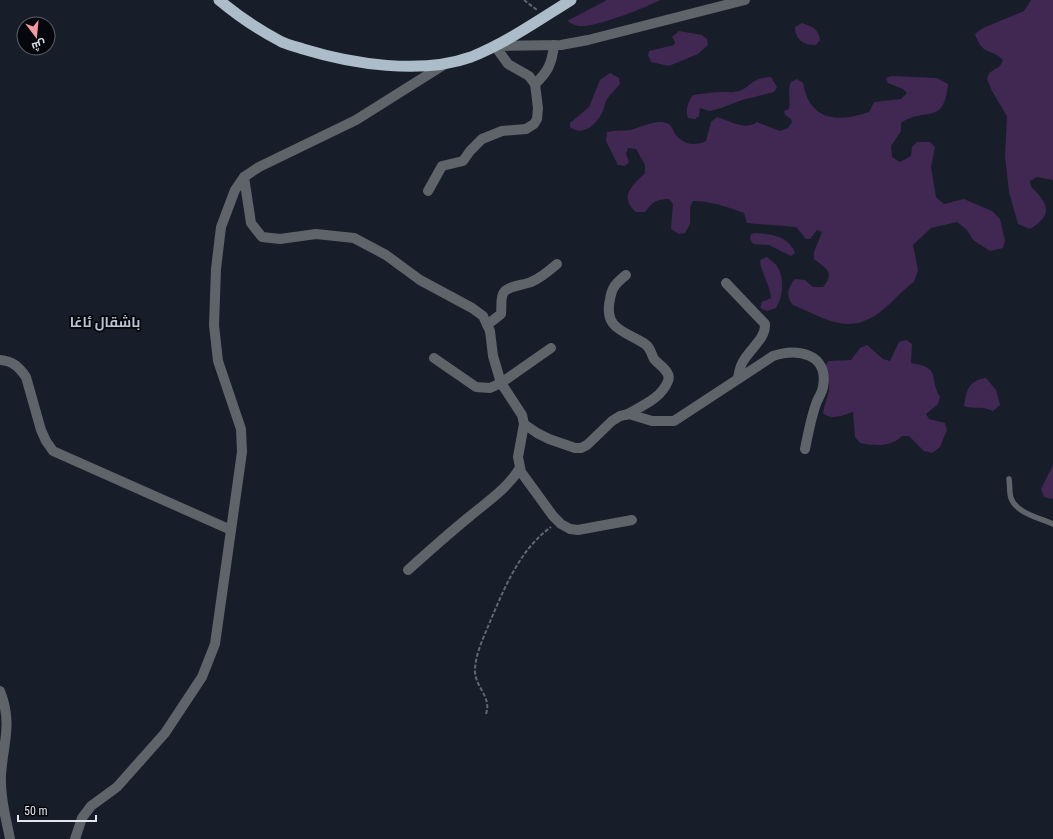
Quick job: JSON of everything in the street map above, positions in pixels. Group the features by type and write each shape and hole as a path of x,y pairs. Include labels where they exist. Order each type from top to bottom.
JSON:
{"highway":[{"path":"219,0 280,42 331,58 418,66 469,57 495,46 571,0"}],"street":[{"path":"495,46 554,45 588,40 745,0"},
{"path":"535,84 545,75 549,68 554,45"},
{"path":"428,191 442,166 463,161 470,151 482,139 492,134 526,129 534,124 537,119 538,108 535,84 529,76 508,64 495,46"},
{"path":"75,839 82,818 91,806 117,787 165,733 202,678 215,644 242,452 241,430 218,361 214,325 216,270 221,227 235,190 244,177 259,167 356,120 447,62"},
{"path":"244,177 251,223 262,237 280,239 316,234 354,238 386,255 434,289 472,308 483,316 487,324 496,369 501,383 522,415 524,424 518,457 520,468 558,522 570,529 578,530 632,520"},
{"path":"487,324 502,314 502,298 505,291 532,281 548,273 558,264"},
{"path":"524,424 549,439 574,448 581,448 587,445 612,421 656,398 668,381 669,377 666,371 654,359 649,347 618,329 609,316 608,310 614,284 626,275"},
{"path":"726,283 765,324 766,330 744,360 740,368 738,378"},
{"path":"434,358 476,387 490,388 501,383 551,348"},
{"path":"626,415 629,414 652,420 674,421 758,364 784,352 808,355 818,361 822,369 823,386 814,408 805,449"},
{"path":"0,360 8,360 22,371 26,377 46,441 53,451 231,530"},
{"path":"408,570 469,516 497,496 513,479 520,468"},
{"path":"0,691 8,721 0,776 1,798 10,839"}],"lane":[{"path":"1009,479 1010,498 1016,505 1029,514 1053,524"}],"path":[{"path":"524,0 545,16"},
{"path":"486,714 488,709 487,701 474,672 479,648 512,572 541,534 558,522"}],"shaded area":[{"path":"607,0 660,0 623,16 601,23 580,26 567,21"},
{"path":"1031,0 1053,0 1053,180 1037,177 1030,181 1031,187 1042,198 1046,209 1042,219 1030,229 1018,224 1009,192 1005,156 1007,116 992,91 987,79 989,73 1000,66 1003,60 984,49 975,34 983,28 1024,11"},
{"path":"802,23 811,27 818,33 820,40 816,45 804,43 798,38 795,27"},
{"path":"679,31 702,35 707,39 708,45 698,54 669,66 651,62 648,55 649,51 674,45 675,42 672,37"},
{"path":"610,73 619,78 620,84 607,99 603,112 596,122 588,128 579,131 570,127 570,123 589,107 600,80"},
{"path":"891,76 937,78 948,84 946,97 938,111 910,118 901,123 901,131 891,146 892,157 900,162 911,156 912,147 917,142 930,142 935,147 931,167 936,197 944,204 964,199 992,211 1000,219 1005,241 1003,248 990,251 973,240 967,230 957,222 931,228 913,245 918,270 914,282 884,309 872,317 860,322 850,324 829,320 793,305 789,298 789,288 795,279 805,280 813,287 823,287 829,278 828,271 814,259 814,252 822,232 817,230 810,239 806,239 796,227 747,223 744,213 713,203 693,201 690,207 690,224 685,233 679,234 671,229 673,204 669,199 655,202 645,212 636,212 631,206 628,201 629,191 645,173 645,165 636,149 628,148 626,154 629,162 625,166 618,165 606,141 607,132 631,130 644,125 663,122 670,125 676,135 686,143 698,144 706,141 711,122 717,117 733,123 748,126 757,122 780,131 788,128 792,122 791,119 785,115 784,111 789,109 789,89 791,82 797,79 803,83 807,96 812,105 819,112 836,118 857,115 869,112 874,102 901,99 907,93 903,89 888,83 886,78"},
{"path":"771,77 777,87 774,92 742,100 710,111 700,108 699,116 695,119 688,118 688,106 693,95 740,91 758,79"},
{"path":"751,234 773,235 784,239 792,247 795,253 791,256 769,245 753,244 750,239"},
{"path":"767,257 780,271 782,293 776,308 767,311 760,308 762,302 771,298 760,260"},
{"path":"906,340 912,344 911,363 921,365 931,371 940,397 938,404 926,414 929,419 945,423 947,430 940,447 932,453 924,451 909,436 902,436 898,440 882,445 860,443 855,437 853,412 833,417 823,413 829,391 824,369 828,361 851,360 860,348 867,345 883,359 890,361 899,342"},
{"path":"986,378 996,390 1000,405 993,411 985,408 972,408 964,406 969,387 975,381"},
{"path":"1053,465 1052,499 1044,497 1041,489"}],"district":[{"name":"باشقال ئاغا","path":"105,322"}]}
